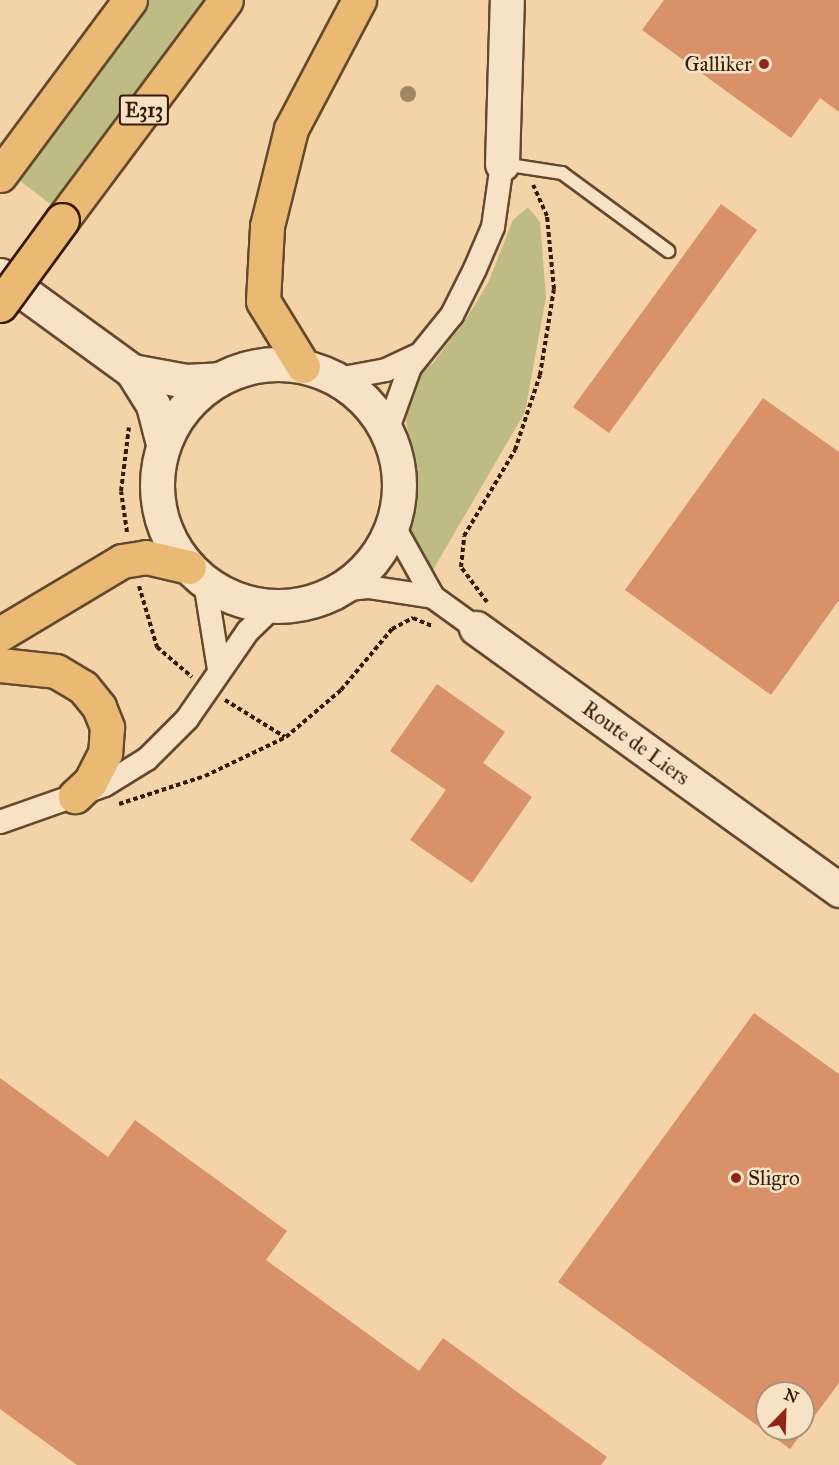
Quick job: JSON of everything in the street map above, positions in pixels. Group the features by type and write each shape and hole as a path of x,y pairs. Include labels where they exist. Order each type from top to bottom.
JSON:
{"highway":[{"path":"0,175 130,0"},
{"name":"E313","path":"0,304 226,0"},
{"path":"303,366 263,301 267,226 291,129 359,0"},
{"path":"0,634 122,561 146,557 197,574"},
{"path":"0,665 56,671 83,687 99,707 107,727 105,753 90,782 75,796"}],"street":[{"path":"387,431 416,356 452,315 475,269 493,227 514,166 507,0"},
{"path":"0,275 132,371 153,405 163,444 159,509 197,574 219,669"},
{"path":"338,379 386,370 416,356"},
{"path":"132,371 186,381 219,379 260,365 303,366 338,379 369,404 387,431 397,462 399,495 393,525 372,561 339,590 309,602 274,606 244,602 197,574"},
{"path":"163,444 185,406 219,379"},
{"name":"Route de Liers","path":"393,525 433,597 839,890"},
{"name":"Route de Liers","path":"339,590 368,587 433,597"},
{"path":"0,822 75,796 147,759 187,719 219,669 274,606"}],"lane":[{"path":"514,166 562,173 668,250"}],"path":[{"path":"476,628 493,607 461,567 464,536 515,450 540,375 554,289 547,216 514,166"},
{"path":"132,801 206,776 286,737 341,690 392,629 413,618 444,631"}],"shaded area":[{"path":"149,0 204,0 52,205 16,178"},
{"path":"528,207 540,222 546,297 525,412 430,575 408,541 416,465 403,410 414,377 433,363 466,319 488,283 513,220"}],"building":[{"name":"Galliker","path":"664,0 839,0 839,112 820,98 791,138 642,30"},
{"path":"721,204 757,230 609,433 573,407"},
{"path":"763,398 839,452 839,600 771,695 625,590"},
{"path":"437,684 505,732 483,763 532,797 472,883 410,840 446,790 390,751"},
{"name":"Sligro","path":"754,1013 839,1074 839,1383 815,1415 815,1381 755,1381 755,1424 558,1282"},
{"path":"0,1078 108,1157 135,1120 287,1231 266,1260 419,1371 443,1338 607,1457 601,1465 77,1465 0,1409"},
{"name":"Sligro","path":"779,1441 796,1441 790,1449"}],"place":[{"name":"Galliker","path":"764,64"},
{"name":"Sligro","path":"736,1178"}]}
